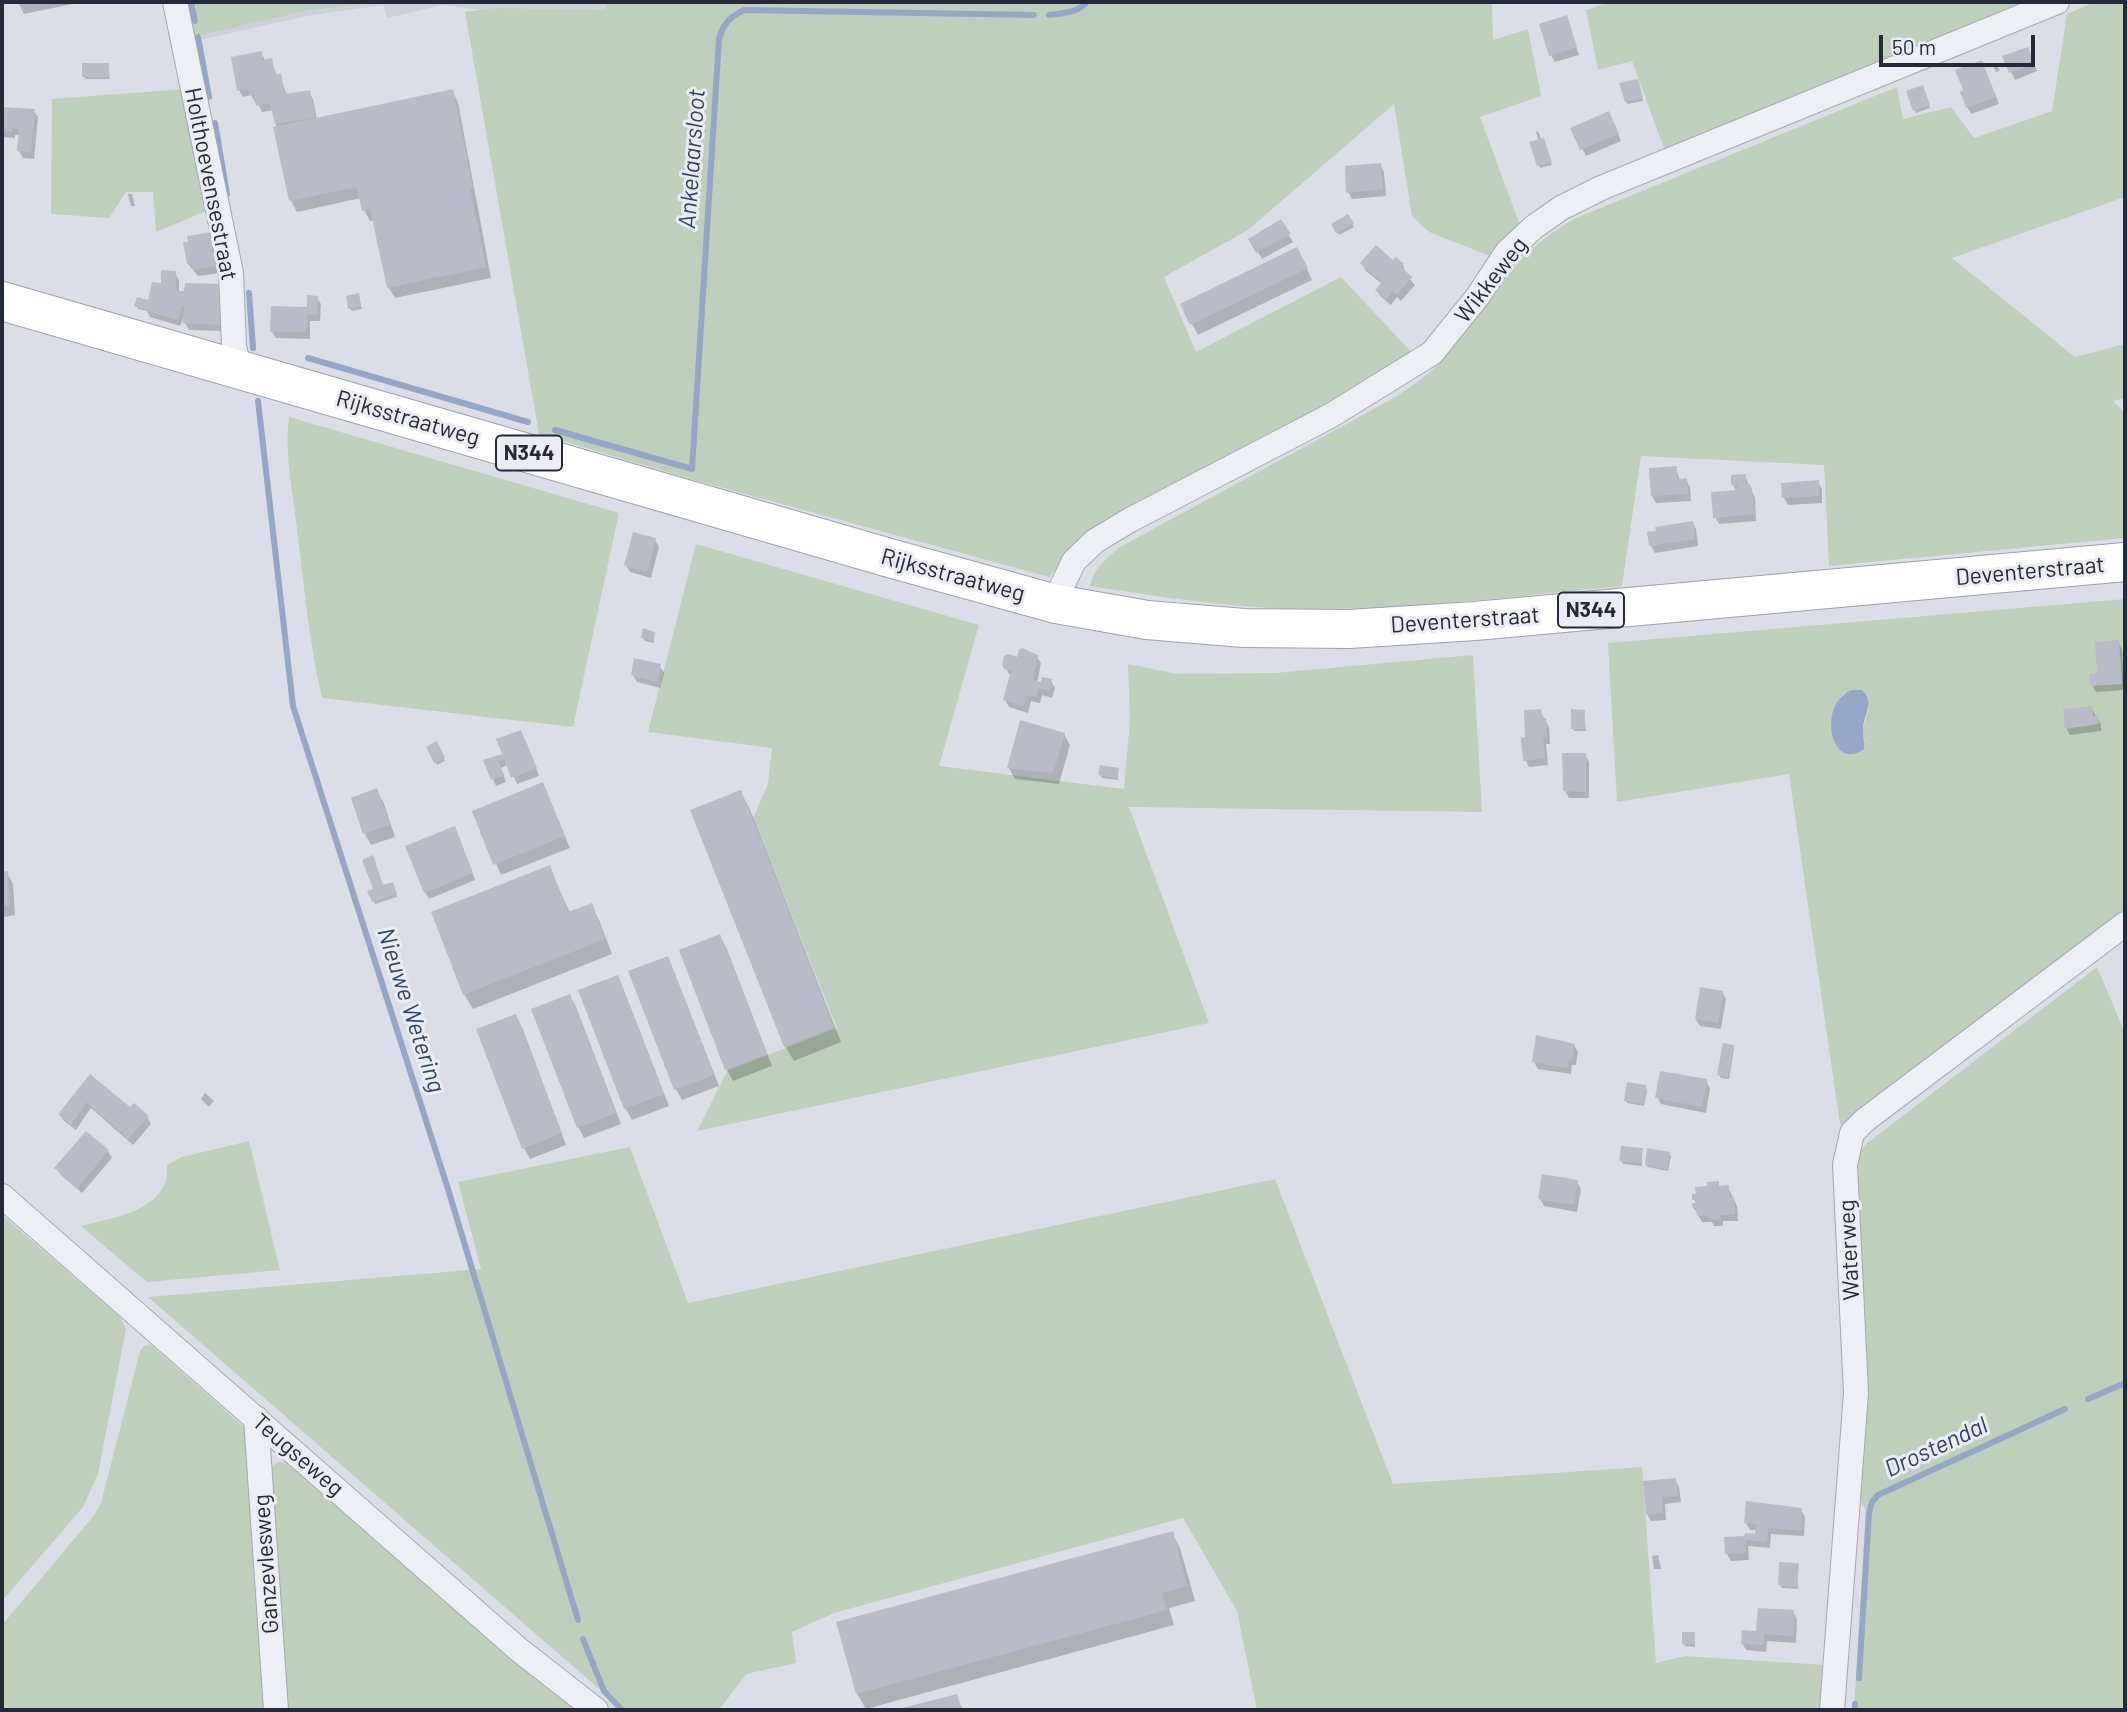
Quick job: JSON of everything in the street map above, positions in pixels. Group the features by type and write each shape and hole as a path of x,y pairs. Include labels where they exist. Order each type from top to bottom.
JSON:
{"main road":[{"name":"Rijksstraatweg","path":"2,301 1056,604"},
{"name":"Deventerstraat","path":"1056,604 1147,620 1230,627 1349,629 1475,621 2125,562"}],"street":[{"name":"Holthoevensestraat","path":"175,2 231,273 234,346 239,368"},
{"name":"Wikkeweg","path":"1056,604 1074,561 1095,541 1130,520 1330,416 1432,353 1478,296 1507,252 1534,227 1561,208 1601,188 2057,2"},
{"name":"Waterweg","path":"1832,1710 1856,1393 1845,1166 1852,1133 1865,1120 2125,924"},
{"name":"Teugseweg","path":"2,1196 518,1649 596,1710"},
{"name":"Ganzevlesweg","path":"256,1418 276,1710"}],"shaded area":[{"path":"179,2 610,2 611,13 496,12 443,5 387,18 383,5 306,16 187,43"}],"green space":[{"path":"183,2 379,2 304,11 190,38"},
{"path":"606,2 1492,2 1493,40 1528,29 1541,96 1480,117 1520,225 1490,256 1429,232 1412,216 1394,104 1248,230 1164,277 1196,352 1341,277 1416,357 1071,552 1049,577 694,480 539,434 465,12 496,8 606,10"},
{"path":"1605,2 2024,2 1665,151 1632,61 1598,70 1586,10"},
{"path":"2095,2 2125,2 2125,197 1952,258 2075,357 2125,344 2125,398 2113,401 2125,413 2125,538 1829,566 1824,465 1641,456 1622,586 1446,603 1314,609 1225,605 1090,586 1097,569 1120,547 1365,414 1417,382 1444,358 1518,263 1534,247 1576,218 1897,87 1903,119 1951,107 1974,138 2052,111 2067,14"},
{"path":"185,89 211,209 156,232 153,192 126,192 109,218 51,214 52,99"},
{"path":"289,417 619,513 573,727 322,698 310,635 290,472"},
{"path":"696,544 979,625 939,766 1124,789 1130,720 1128,664 1178,674 1275,673 1473,655 1482,812 1129,807 1209,1023 697,1131 727,1071 837,1028 753,818 768,784 772,748 648,732"},
{"path":"2125,599 2125,925 1865,1119 1840,1124 1789,774 1617,802 1608,643","holes":["1844,693 1869,709 1862,730 1865,740 1835,741 1832,715"]},
{"path":"2097,967 2125,1033 2125,1710 1854,1710 1866,1510 1860,1501 1859,1489 1855,1183 1859,1153 1866,1144"},
{"path":"249,1141 280,1270 147,1282 81,1226 123,1215 150,1202 160,1192 166,1180 167,1165 182,1157"},
{"path":"630,1147 688,1303 1275,1179 1393,1484 1642,1467 1656,1663 1685,1656 1825,1665 1822,1710 1257,1710 1237,1611 1183,1518 834,1613 792,1632 796,1663 746,1674 719,1710 627,1710 598,1688 148,1297 481,1269 458,1182"},
{"path":"2,1215 120,1317 126,1329 98,1474 83,1507 2,1601"},
{"path":"150,1344 245,1428 267,1710 2,1710 2,1625 95,1514 101,1503 140,1351"},
{"path":"285,1462 590,1710 286,1710 270,1477 272,1466"}],"water":[{"path":"1852,690 1862,690 1868,699 1863,726 1864,749 1853,754 1843,752 1836,745 1831,721 1834,708 1841,697"}],"building":[{"path":"1567,15 1577,47 1549,56 1539,24"},
{"path":"2028,47 2035,64 2009,73 2002,56"},
{"path":"262,51 263,60 272,58 275,75 281,73 285,94 310,90 315,117 275,124 270,103 256,106 254,95 249,95 248,89 237,91 231,57"},
{"path":"1982,60 1996,97 1966,108 1960,92 1963,90 1955,70"},
{"path":"82,63 109,63 109,77 82,77"},
{"path":"1638,79 1643,98 1625,102 1619,83"},
{"path":"1923,85 1930,105 1913,111 1906,91"},
{"path":"453,89 486,267 387,288 370,209 362,211 357,187 289,201 273,127"},
{"path":"2,107 35,109 31,152 17,151 19,129 12,128 12,132 2,131"},
{"path":"1609,111 1619,134 1580,150 1570,128"},
{"path":"1544,138 1552,162 1537,166 1529,142"},
{"path":"1381,163 1383,189 1346,193 1345,166"},
{"path":"1348,214 1354,223 1336,233 1331,224"},
{"path":"1281,219 1291,234 1256,253 1248,239"},
{"path":"213,232 219,266 193,270 192,264 187,264 183,242 188,242 187,236"},
{"path":"1376,245 1393,260 1396,257 1404,264 1401,267 1412,277 1397,295 1393,291 1386,299 1375,290 1382,282 1360,263"},
{"path":"1297,247 1308,268 1190,325 1180,304"},
{"path":"161,270 176,271 176,291 184,291 185,283 222,284 221,325 183,323 182,305 177,320 134,306 137,297 148,300 152,282 161,283"},
{"path":"359,293 361,306 348,309 346,296"},
{"path":"307,295 318,296 317,315 307,315 307,332 270,332 271,306 307,307"},
{"path":"1677,466 1677,479 1687,478 1688,494 1651,496 1649,468"},
{"path":"1746,474 1746,484 1750,484 1752,489 1754,514 1713,518 1711,492 1737,490 1737,485 1731,485 1731,475"},
{"path":"1819,480 1819,496 1782,498 1781,483"},
{"path":"1693,521 1695,539 1649,546 1647,532 1656,531 1655,527"},
{"path":"633,532 656,538 647,572 624,565"},
{"path":"643,628 655,632 653,641 641,638"},
{"path":"2119,640 2122,684 2090,686 2089,674 2097,673 2095,642"},
{"path":"1019,649 1038,655 1033,680 1041,682 1042,677 1052,679 1049,691 1039,688 1036,697 1027,695 1024,706 1003,700 1013,671 1004,669 1004,656 1008,654 1017,657"},
{"path":"634,658 661,664 657,682 631,675"},
{"path":"2092,706 2093,716 2098,715 2099,724 2065,729 2063,709"},
{"path":"1541,709 1542,718 1546,718 1547,737 1543,738 1545,758 1523,761 1521,738 1525,737 1524,710"},
{"path":"1571,709 1585,710 1585,729 1571,729"},
{"path":"1020,720 1065,733 1053,773 1007,768"},
{"path":"521,730 537,768 511,778 504,759 498,761 504,775 491,780 483,760 502,754 496,739"},
{"path":"437,741 445,758 434,763 426,747"},
{"path":"1562,753 1586,753 1586,792 1563,791"},
{"path":"1100,765 1119,768 1117,778 1098,775"},
{"path":"543,782 565,836 493,865 472,811"},
{"path":"377,788 390,825 363,834 351,798"},
{"path":"741,790 834,1027 784,1047 690,810"},
{"path":"455,826 473,873 424,893 405,846"},
{"path":"373,855 383,885 393,882 397,894 372,902 367,891 373,889 362,860"},
{"path":"550,865 568,912 592,903 605,939 463,995 431,912"},
{"path":"8,871 10,905 2,906 2,872"},
{"path":"720,934 767,1054 725,1070 679,950"},
{"path":"668,956 714,1075 674,1090 628,971"},
{"path":"618,975 664,1094 624,1109 578,990"},
{"path":"1700,987 1723,991 1718,1023 1695,1019"},
{"path":"570,994 616,1113 577,1128 531,1009"},
{"path":"516,1014 562,1133 522,1149 476,1029"},
{"path":"1536,1035 1575,1044 1567,1068 1532,1062"},
{"path":"1723,1043 1734,1045 1728,1077 1717,1075"},
{"path":"1660,1071 1707,1079 1702,1107 1655,1098"},
{"path":"90,1074 130,1107 134,1103 149,1116 128,1139 87,1102 71,1125 58,1114"},
{"path":"1627,1082 1646,1085 1643,1104 1624,1101"},
{"path":"86,1131 109,1150 77,1188 54,1168"},
{"path":"1621,1146 1643,1148 1641,1163 1619,1161"},
{"path":"1647,1148 1670,1152 1667,1169 1645,1165"},
{"path":"1542,1174 1578,1180 1574,1205 1538,1199"},
{"path":"1719,1181 1719,1186 1729,1185 1729,1197 1734,1197 1735,1214 1720,1215 1721,1219 1709,1220 1708,1215 1697,1216 1692,1203 1696,1203 1696,1200 1692,1200 1692,1194 1696,1194 1695,1187"},
{"path":"1676,1478 1678,1496 1662,1497 1663,1513 1646,1515 1643,1481"},
{"path":"1746,1501 1802,1508 1801,1530 1768,1528 1767,1542 1745,1540 1746,1553 1725,1554 1724,1537 1755,1534 1756,1524 1744,1523"},
{"path":"1173,1531 1187,1586 1162,1593 1167,1610 856,1694 836,1622"},
{"path":"1779,1562 1799,1563 1797,1587 1778,1585"},
{"path":"1758,1608 1794,1610 1793,1636 1764,1634 1763,1645 1741,1644 1742,1630 1756,1631"},
{"path":"1682,1632 1695,1632 1694,1644 1682,1644"},
{"path":"957,1694 961,1710 898,1710 898,1709"}],"waterway":[{"name":"Nieuwe Wetering","path":"191,2 195,21"},
{"name":"Ankelaarsloot","path":"1049,15 1074,10 1087,2"},
{"name":"Ankelaarsloot","path":"555,430 692,469 719,39 731,18 744,10 1034,15"},
{"name":"Nieuwe Wetering","path":"198,37 209,97"},
{"name":"Nieuwe Wetering","path":"215,123 227,194"},
{"name":"Nieuwe Wetering","path":"249,293 253,348"},
{"name":"Ankelaarsloot","path":"308,358 528,422"},
{"name":"Nieuwe Wetering","path":"258,401 293,706 448,1189 578,1620"},
{"name":"Drostendal","path":"2088,1399 2125,1383"},
{"name":"Drostendal","path":"1859,1678 1869,1513 1872,1502 1878,1495 2065,1409"},
{"name":"Nieuwe Wetering","path":"583,1639 604,1691 622,1710"},
{"name":"Drostendal","path":"1855,1704 1855,1710"}]}
